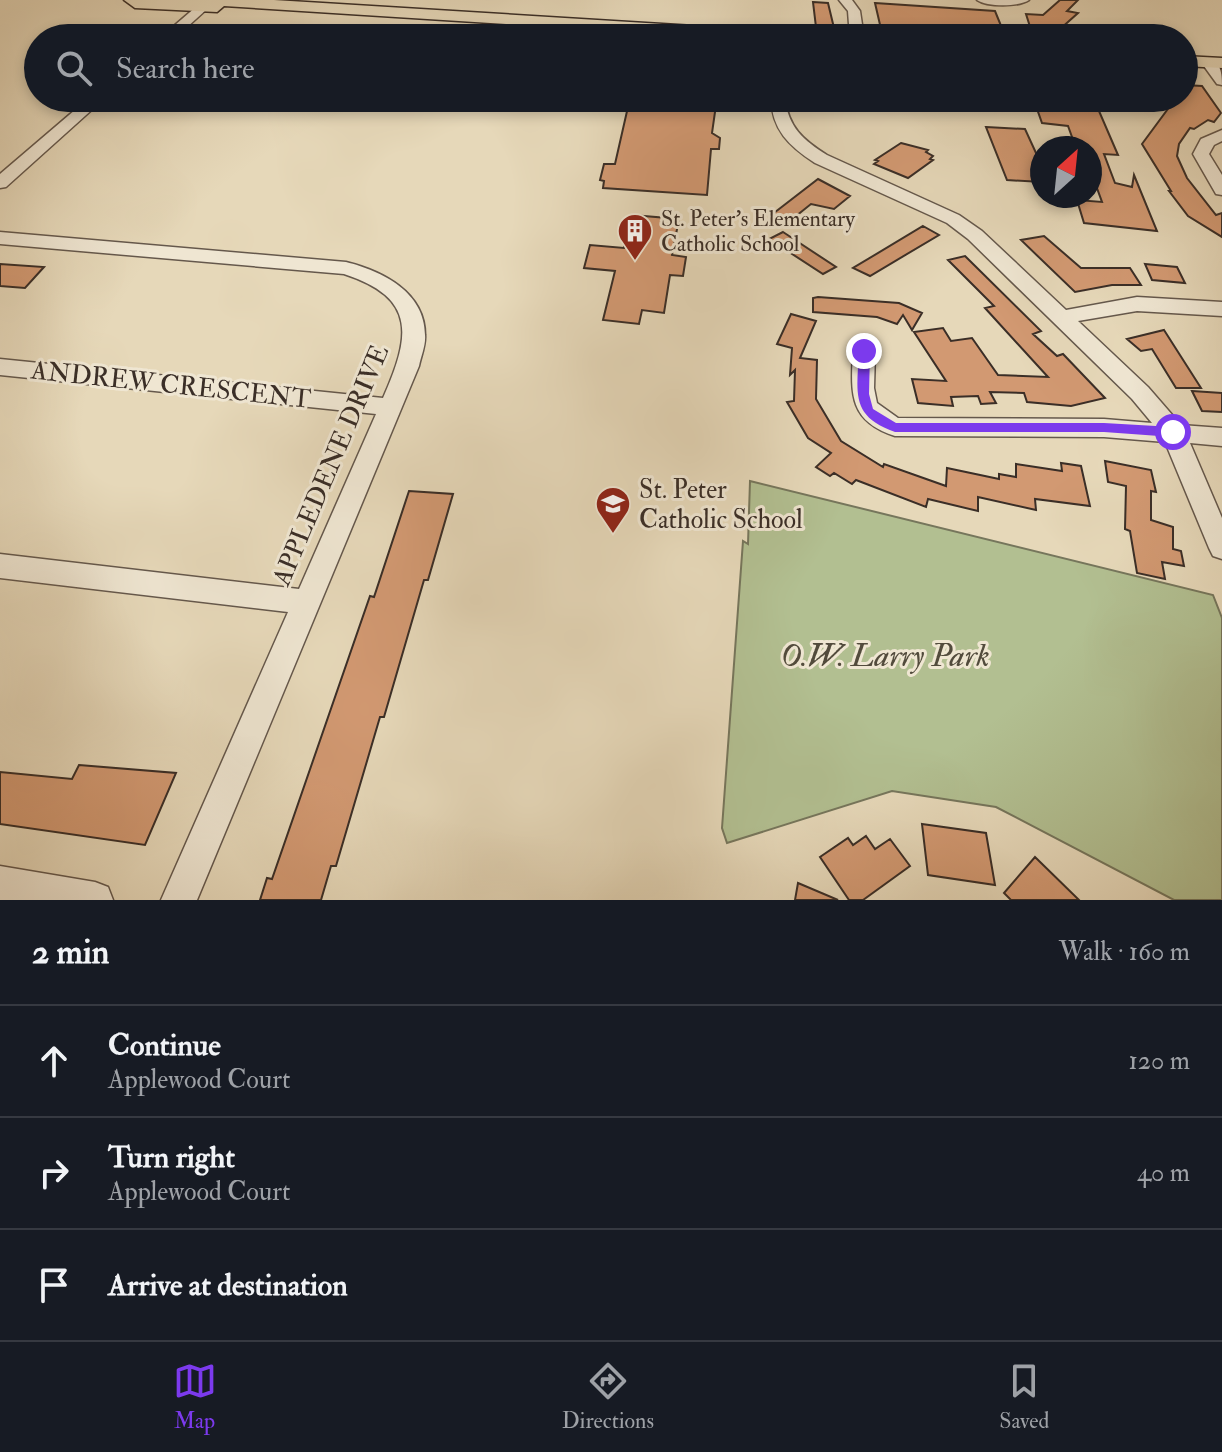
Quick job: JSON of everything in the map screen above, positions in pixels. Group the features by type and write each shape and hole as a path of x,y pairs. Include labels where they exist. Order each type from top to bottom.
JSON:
{"main road":[{"path":"132,0 135,3 206,2 261,10 274,7 560,24"}],"street":[{"path":"845,0 854,11 855,24"},
{"path":"983,0 1023,0"},
{"path":"182,24 206,2"},
{"path":"1215,63 1222,81"},
{"path":"0,183 82,112"},
{"path":"779,112 793,140 821,159 953,219 975,235 1064,317 1140,393 1173,432 1222,548"},
{"path":"1222,135 1207,142 1201,154 1222,190"},
{"name":"APPLEDENE DRIVE","path":"0,238 346,268 374,277 396,292 410,312 415,334 408,366 179,900"},
{"path":"1064,317 1137,304 1222,309"},
{"path":"864,351 863,394 868,411 876,419 895,427 1104,428 1222,437"},
{"name":"ANDREW CRESCENT","path":"0,367 391,407"},
{"path":"0,566 305,602"},
{"path":"0,884 95,900"}],"green space":[{"name":"O.W. Larry Park","path":"750,481 1213,595 1222,618 1222,900 1174,900 996,807 892,791 727,843 722,828 743,541 748,544"}],"building":[{"path":"1060,0 1078,0 1067,11 1078,13 1066,24 1029,24 1026,14 1043,15"},
{"path":"813,2 828,3 833,24 816,24"},
{"path":"875,3 995,11 1000,24 880,24"},
{"path":"1198,86 1202,86 1221,113 1214,122 1208,120 1194,129 1190,128 1179,144 1177,156 1187,178 1216,215 1222,213 1222,237 1188,216 1169,191 1142,144 1166,112 1198,112"},
{"path":"627,112 715,112 712,133 720,138 719,149 711,149 707,195 603,188 604,181 600,180 604,164 615,164"},
{"path":"1038,112 1099,112 1118,155 1104,154 1115,183 1132,187 1134,175 1157,231 1084,223 1079,208 1102,208 1102,136 1072,136 1068,126 1042,123"},
{"path":"986,127 1025,129 1030,140 1030,181 1007,180"},
{"path":"901,143 928,150 926,152 933,156 930,159 933,160 908,178 874,164 878,161 875,160"},
{"path":"818,179 850,196 834,209 811,204 786,224 770,216"},
{"name":"St. Peter's Elementary Catholic School","path":"632,215 679,219 672,255 686,257 683,276 670,275 664,313 642,310 639,324 603,320 615,271 584,268 590,245 624,248"},
{"path":"923,226 939,235 870,276 853,268"},
{"path":"783,232 836,267 823,274 769,239"},
{"path":"1044,236 1081,268 1130,268 1141,285 1112,285 1075,292 1021,240"},
{"path":"965,256 1041,331 1033,334 1057,356 1063,354 1105,398 1071,406 1027,402 1024,393 990,392 996,403 981,404 978,396 951,397 953,406 918,403 912,379 946,381 914,332 943,328 951,341 972,338 998,375 1048,377 985,308 994,306 948,260"},
{"path":"0,264 44,267 25,288 0,286"},
{"path":"1145,264 1177,267 1185,283 1152,280"},
{"path":"813,298 899,303 922,313 912,330 903,315 897,324 877,317 813,312"},
{"path":"791,314 816,321 800,358 817,360 816,399 841,441 883,467 884,464 946,486 947,468 999,479 999,474 1016,477 1016,464 1062,471 1061,463 1081,466 1090,506 1035,499 1036,510 978,497 978,511 928,499 926,507 856,480 852,484 834,473 830,476 816,467 831,453 808,438 787,402 794,401 795,370 790,375 792,348 777,344"},
{"path":"1164,330 1201,388 1176,388 1152,349 1141,351 1127,339"},
{"path":"1192,391 1222,393 1222,412 1202,411"},
{"path":"1105,461 1151,470 1156,492 1151,491 1151,520 1173,527 1173,549 1181,551 1184,566 1162,562 1165,579 1137,573 1130,531 1125,529 1126,486 1108,482"},
{"path":"409,491 453,494 384,717 380,717 336,866 331,866 321,900 260,900 267,878 272,879"},
{"path":"79,765 176,773 145,845 0,824 0,772 72,779"},
{"path":"922,824 986,833 995,885 928,875"},
{"path":"866,836 875,849 890,839 910,866 863,900 849,900 820,857 848,838 853,845"},
{"path":"1035,857 1079,900 1011,900 1004,893"},
{"path":"798,883 838,900 795,900"}],"place":[{"name":"St. Peter's Elementary Catholic School","path":"635,262"},
{"name":"St. Peter Catholic School","path":"613,535"}],"route":[{"path":"864,351 863,394 868,411 876,419 895,427 1104,428 1173,432"}]}
